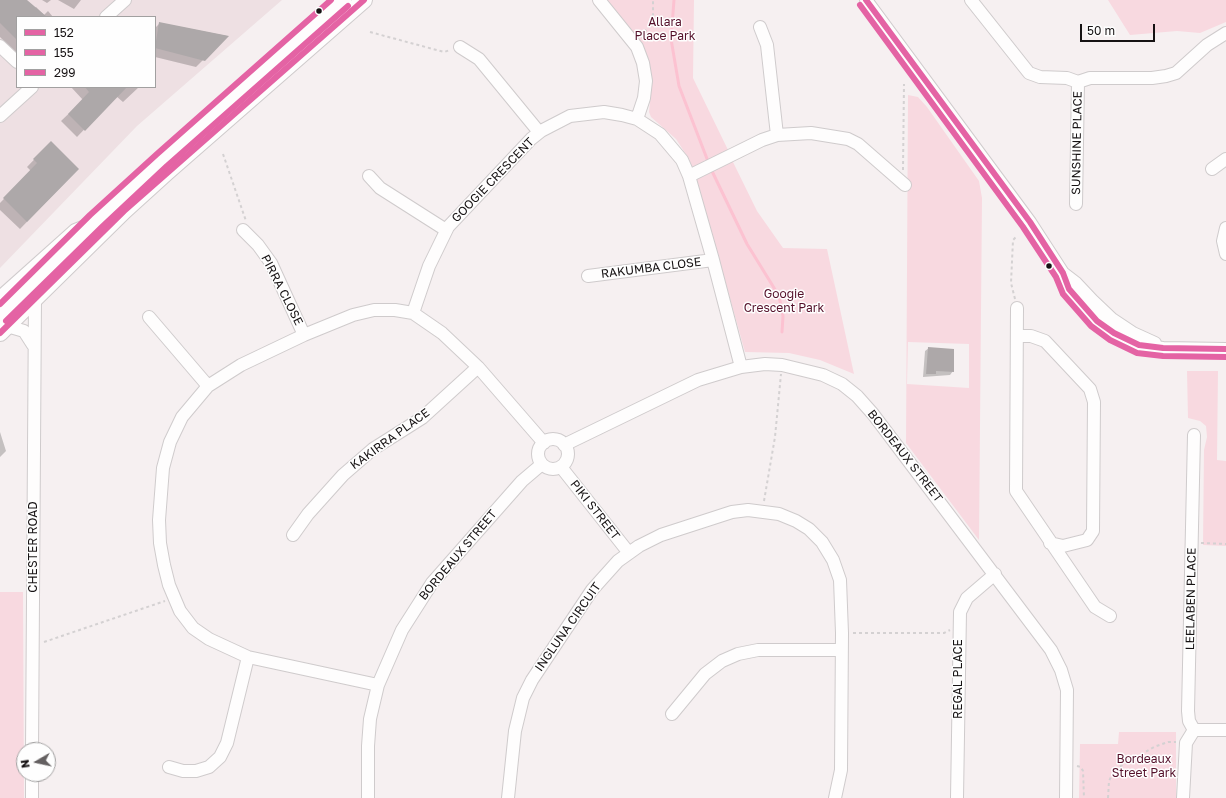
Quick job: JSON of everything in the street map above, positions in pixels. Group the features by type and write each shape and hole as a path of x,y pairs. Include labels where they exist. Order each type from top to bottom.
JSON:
{"main road":[{"path":"2,325 96,221 219,109 343,0"},
{"path":"2,325 35,298 167,172 364,0"}],"street":[{"path":"107,16 125,0"},
{"path":"599,0 637,47 643,63 646,81 644,98 637,119"},
{"path":"971,0 1029,73 1040,78 1067,78 1078,82 1090,78 1152,78 1166,76 1176,73 1212,41 1226,33"},
{"path":"872,2 1030,222 1063,273 1069,289 1080,303 1097,320 1114,333 1139,345 1172,348 1226,349"},
{"path":"760,27 767,45 778,135"},
{"path":"0,46 16,61"},
{"path":"460,47 479,59 539,132"},
{"name":"SUNSHINE PLACE","path":"1076,204 1078,82"},
{"path":"0,116 31,88"},
{"name":"GOOGIE CRESCENT","path":"413,313 429,266 446,230 539,132 570,116 586,113 610,113 637,119 660,134 673,147 682,160 689,176 713,260 740,368"},
{"path":"689,176 733,154 778,135 811,133 828,134 848,139 858,144 905,185"},
{"path":"1212,169 1226,159"},
{"path":"369,176 380,188 446,230"},
{"path":"0,297 75,230 96,221"},
{"path":"1226,228 1223,241 1226,254"},
{"name":"PIRRA CLOSE","path":"243,230 258,245 271,264 304,335"},
{"name":"RAKUMBA CLOSE","path":"588,276 713,260"},
{"name":"CHESTER ROAD","path":"32,742 33,345 35,331 35,298"},
{"path":"1017,308 1016,491 1095,607 1110,616"},
{"path":"378,685 248,657 209,639 193,628 180,611 174,598 160,543 159,498 162,468 170,442 182,417 208,386 241,365 304,335 353,315 374,310 413,313 442,333 478,367 544,443"},
{"path":"149,317 208,386"},
{"path":"2,325 24,331 33,345"},
{"path":"1017,336 1031,336 1045,341 1090,388 1094,402 1093,531 1087,540 1063,546 1050,543"},
{"name":"BORDEAUX STREET","path":"564,445 698,380 740,368 765,364 782,365 823,375 842,384 857,396 873,414 1051,650 1061,670 1067,690 1066,798"},
{"name":"KAKIRRA PLACE","path":"293,535 308,514 343,475 374,449 422,418 478,367"},
{"name":"LEELABEN PLACE","path":"1194,435 1188,711 1189,721 1194,730"},
{"path":"556,440 564,445 568,454 567,459 561,467 549,469 542,464 539,451 544,443 556,440"},
{"name":"BORDEAUX STREET","path":"368,798 368,746 370,719 378,685 402,630 432,583 522,481 542,464"},
{"name":"PIKI STREET","path":"561,467 629,553"},
{"name":"INGLUNA CIRCUIT","path":"508,798 518,714 532,680 592,590 618,561 661,535 732,512 762,510 780,514 796,521 808,529 822,542 833,560 840,580 842,633 842,770 835,798"},
{"name":"REGAL PLACE","path":"957,798 958,628 960,612 967,598 995,574"},
{"path":"672,714 705,674 722,661 738,654 758,650 841,650"},
{"path":"169,767 183,771 196,771 209,767 220,757 227,743 248,657"},
{"path":"1183,798 1186,743 1194,730 1226,730"},
{"path":"32,782 32,798"}],"path":[{"path":"637,47 639,39 648,27 654,15 653,0"},
{"path":"370,32 444,52 460,47"},
{"path":"904,84 903,170 905,185"},
{"path":"223,154 246,219 243,230"},
{"path":"1016,237 1013,240 1011,283 1017,308"},
{"path":"762,510 774,437 782,365"},
{"path":"1192,543 1226,544"},
{"path":"33,641 42,642 174,598"},
{"path":"842,633 944,633 958,628"},
{"path":"1108,798 1109,781 1115,769 1154,747 1168,742 1186,743"},
{"path":"1066,766 1081,768 1083,772 1084,798"}],"shaded area":[{"path":"0,0 282,0 137,126 0,268"}],"green space":[{"name":"Allara Place Park","path":"607,0 694,0 693,78 729,152 693,171 689,159 676,139 651,117 649,112 652,81 642,45"},
{"path":"1108,0 1226,0 1226,22 1200,33 1177,31 1130,35"},
{"path":"908,95 918,97 927,107 979,181 982,198 979,540 906,443","holes":["908,342 969,344 969,388 907,384"]},
{"name":"Googie Crescent Park","path":"732,160 757,211 783,248 827,249 854,374 820,360 789,353 745,352 696,177"},
{"path":"1187,371 1218,371 1217,460 1226,461 1226,546 1203,545 1204,450 1207,437 1206,426 1200,421 1188,418"},
{"path":"0,592 23,592 24,742 16,742 16,782 24,782 24,798 0,798"},
{"name":"Bordeaux Street Park","path":"1119,732 1176,732 1176,798 1079,798 1080,744 1118,744"}],"building":[{"path":"0,0 27,0 46,16 16,16 16,39 0,23"},
{"path":"159,22 229,36 205,61 156,48"},
{"path":"86,88 126,88 85,131 68,114 89,92"},
{"path":"51,141 79,169 27,222 3,198 37,163 33,159"},
{"path":"928,347 954,349 954,372 936,371 936,374 926,374"}],"waterway":[{"path":"674,0 671,39 679,86 709,164"},
{"path":"711,169 747,244 779,296 783,316 782,332"}],"transit line":[{"name":"299","path":"0,304 90,215 331,0"},
{"name":"152","path":"0,333 124,211 364,0"},
{"name":"152","path":"866,0 1030,222 1063,273 1069,289 1097,321 1114,333 1139,345 1163,348 1226,349"},
{"name":"155","path":"860,5 1023,227 1056,277 1063,294 1091,326 1110,340 1137,353 1163,356 1226,357"},
{"name":"155","path":"6,321 167,166 348,6"}]}
